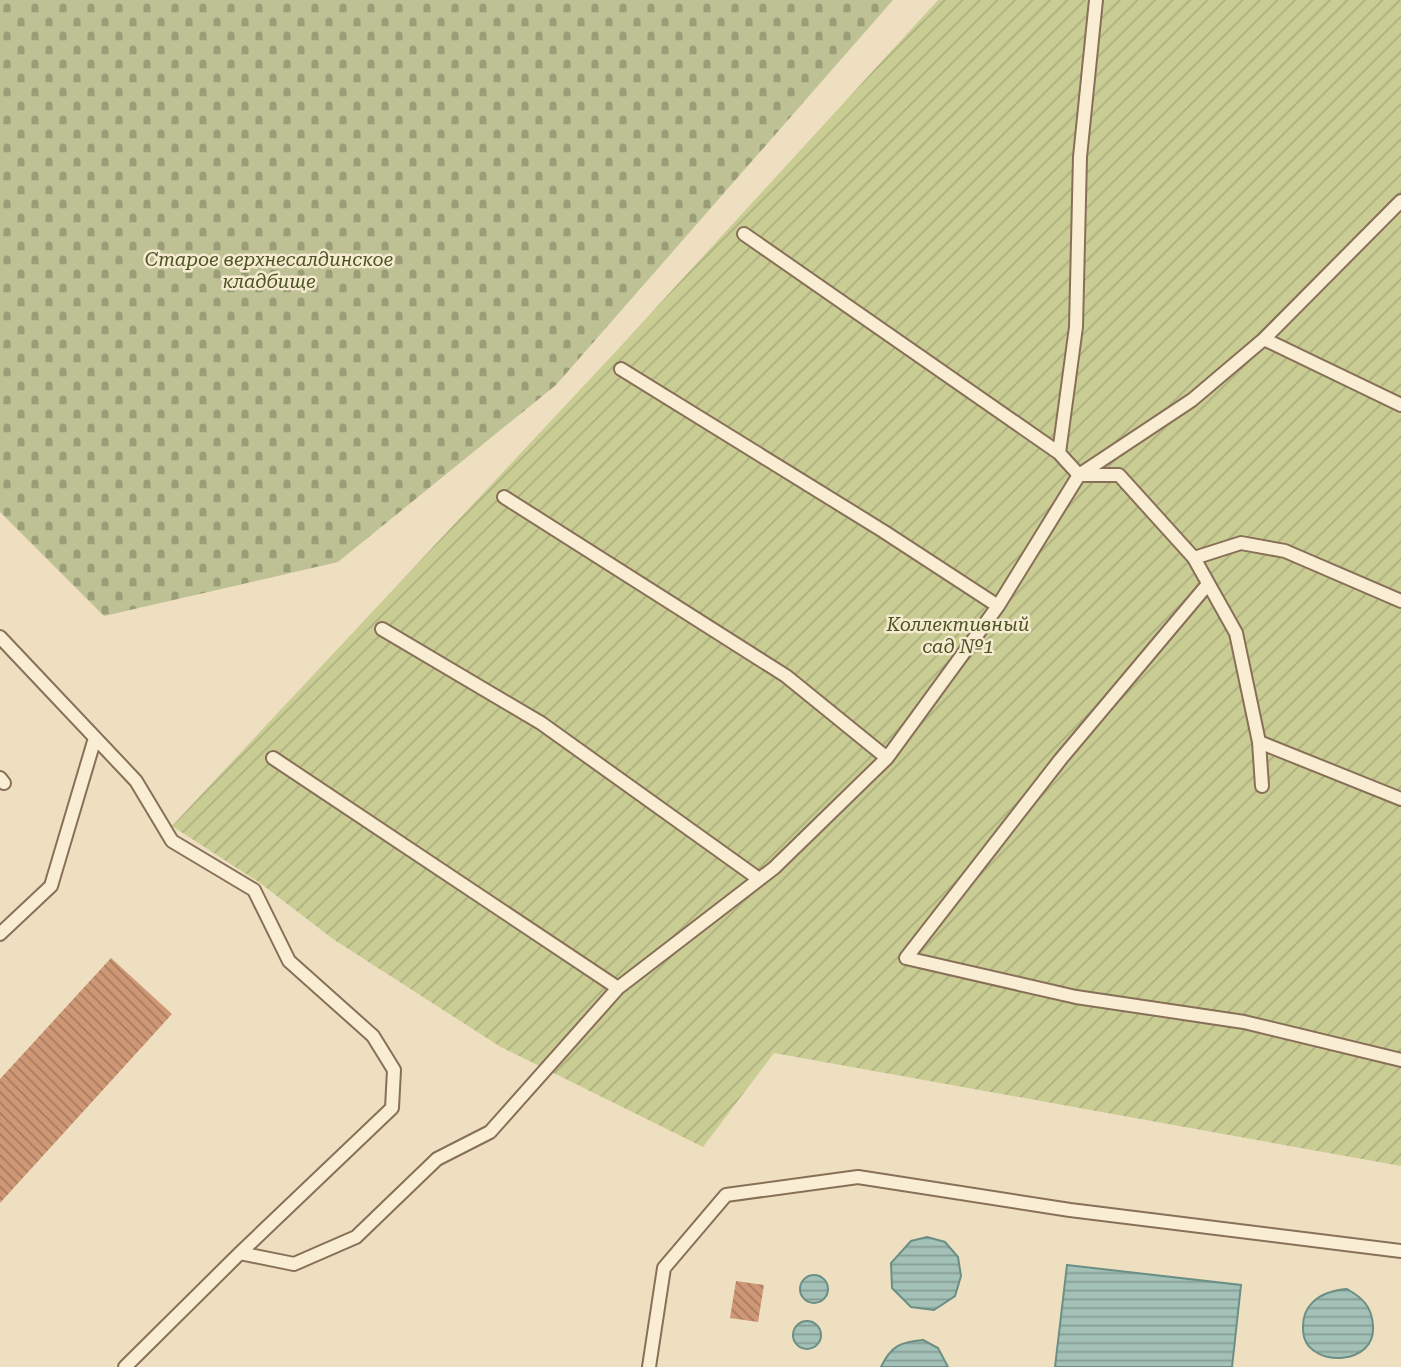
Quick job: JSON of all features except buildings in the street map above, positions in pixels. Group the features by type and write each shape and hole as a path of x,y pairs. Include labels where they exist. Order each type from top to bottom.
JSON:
{"lane":[{"path":"1059,453 1076,327 1080,157 1096,0"},
{"path":"240,1253 294,1264 356,1237 437,1159 490,1132 618,988 774,868 887,758 998,606 1079,475 1192,400 1264,339 1401,201"},
{"path":"744,234 1059,453 1079,475 1119,475 1195,558 1236,633 1259,742 1262,786"},
{"path":"1264,339 1401,405"},
{"path":"621,369 883,531 998,606"},
{"path":"504,497 786,676 887,758"},
{"path":"1195,558 1241,543 1285,551 1401,601"},
{"path":"1208,584 1060,760 906,958 1076,997 1244,1022 1401,1060"},
{"path":"382,629 541,723 759,879"},
{"path":"0,637 136,781 172,841 254,890 289,961 373,1037 394,1070 392,1108 125,1367"},
{"path":"0,934 51,886 95,738"},
{"path":"1259,742 1401,799"},
{"path":"273,758 618,988"},
{"path":"649,1367 664,1268 726,1195 858,1177 1070,1210 1401,1251"}],"green space":[{"name":"Старое верхнесалдинское кладбище","path":"0,0 893,0 556,385 338,562 104,616 0,512"},
{"name":"Коллективный сад №1","path":"938,0 1401,0 1401,1166 774,1053 703,1147 499,1046 333,939 260,883 172,826 619,348"}],"water":[{"path":"927,1237 945,1242 958,1257 961,1276 955,1296 934,1310 911,1307 892,1288 891,1263 911,1241"},
{"path":"1067,1265 1241,1285 1232,1367 1055,1367"},
{"path":"814,1275 824,1279 828,1289 824,1299 814,1303 804,1299 800,1289 804,1279"},
{"path":"1347,1289 1369,1308 1373,1326 1371,1339 1365,1349 1355,1355 1343,1358 1319,1354 1309,1347 1304,1337 1304,1317 1313,1302 1320,1297"},
{"path":"807,1321 817,1325 821,1335 817,1345 807,1349 797,1345 793,1335 797,1325"},
{"path":"923,1340 938,1348 948,1367 881,1367 897,1346"}]}
